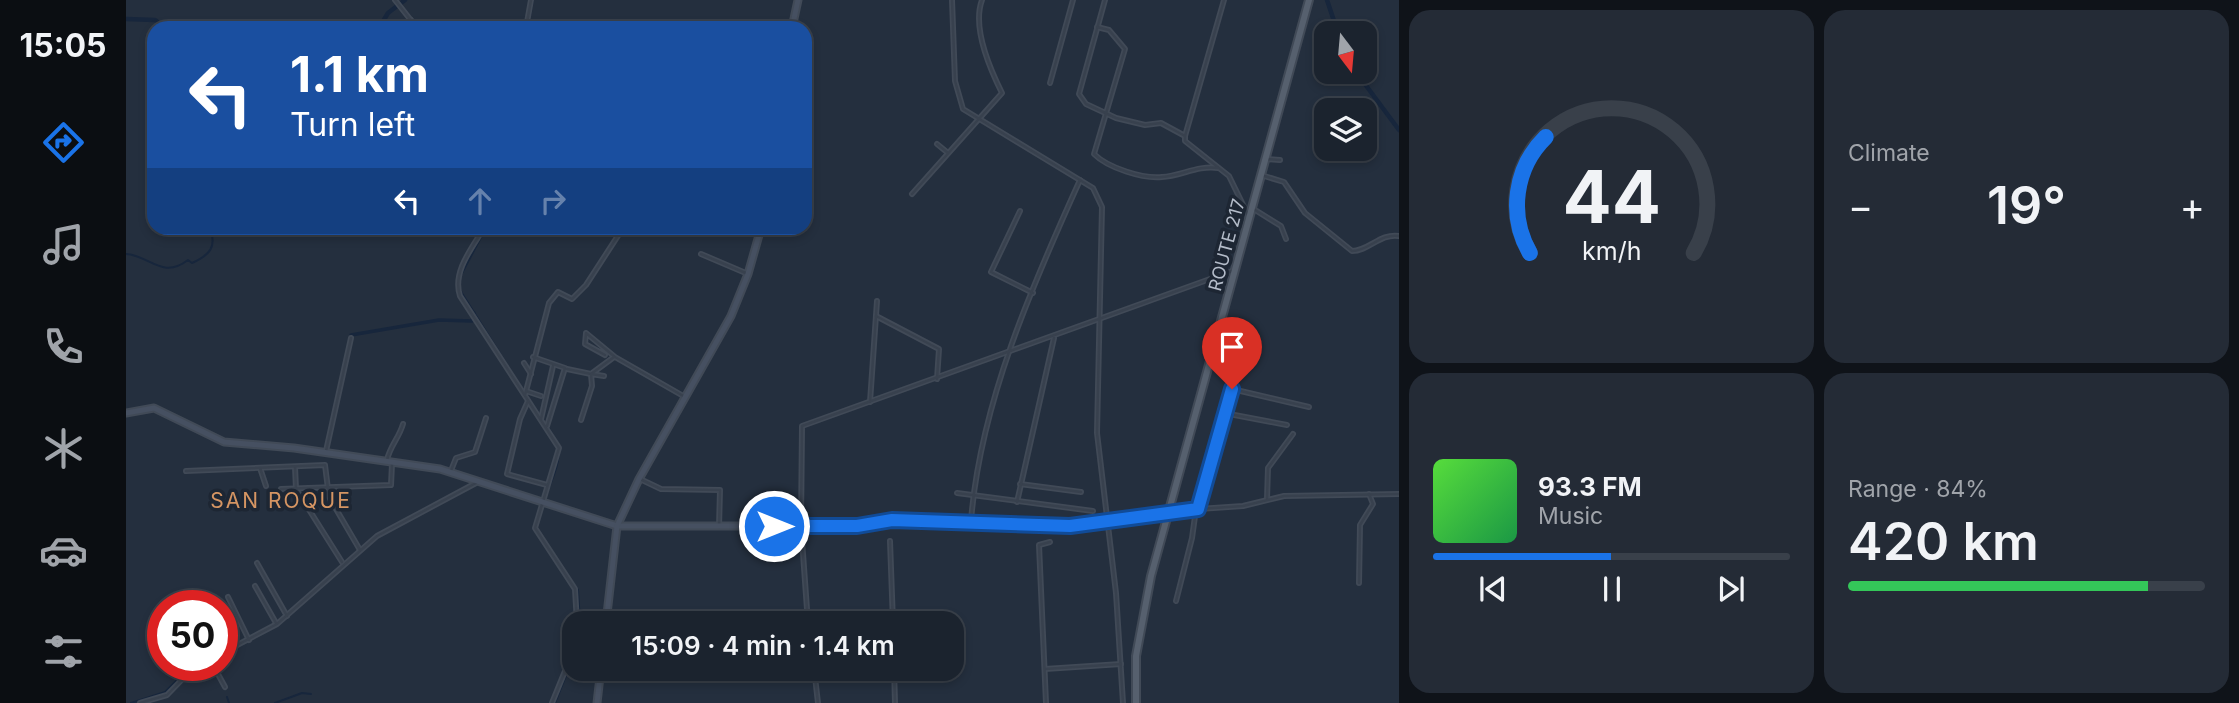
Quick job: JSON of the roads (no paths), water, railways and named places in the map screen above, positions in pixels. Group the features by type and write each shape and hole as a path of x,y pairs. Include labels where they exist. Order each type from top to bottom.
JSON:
{"main road":[{"path":"794,21 798,0"},
{"name":"ROUTE 217","path":"1136,703 1140,626 1309,0"},
{"path":"607,611 617,526 639,479 731,316 748,274 759,235"},
{"path":"126,413 154,408 224,442 390,461 450,472 617,526 857,526 892,520 970,525 1070,526 1169,511"},
{"path":"597,703 600,681"}],"street":[{"path":"395,0 411,20"},
{"path":"527,21 531,0"},
{"path":"952,0 958,99 963,109 1093,188 1102,207 1097,433 1109,522 1123,703"},
{"path":"912,194 982,119 1002,93 984,50 979,16 982,0"},
{"path":"1050,83 1073,0"},
{"path":"1105,0 1079,94 1086,104 1107,113 1145,125 1161,123 1185,136"},
{"path":"1224,0 1185,141 1212,166 1229,176 1249,217"},
{"path":"1097,27 1109,30 1125,49 1094,154 1099,159 1138,174 1161,177 1212,166"},
{"path":"937,144 948,153"},
{"path":"1265,159 1280,160"},
{"path":"1261,174 1284,182 1305,213 1352,251 1362,250 1379,238 1399,236"},
{"path":"970,525 973,495 1008,352 1080,180"},
{"path":"1252,208 1281,226 1286,239"},
{"path":"1020,211 991,272 1033,293"},
{"path":"480,235 465,262 457,285 472,314 546,427 559,452 535,528 575,589 576,611"},
{"path":"524,395 549,303 558,292 572,299 586,285 618,235"},
{"path":"701,254 748,274"},
{"path":"807,611 801,526 802,426 1235,270"},
{"path":"870,402 877,301"},
{"path":"876,316 939,349 937,379"},
{"path":"605,355 585,344 586,333 615,357 685,397"},
{"path":"1017,502 1055,336"},
{"path":"326,453 351,338"},
{"path":"591,374 615,357"},
{"path":"533,358 565,368 550,423 546,427"},
{"path":"524,363 531,374"},
{"path":"541,420 554,366"},
{"path":"1176,601 1197,509 1237,367"},
{"path":"567,369 604,376"},
{"path":"581,421 592,386 591,374"},
{"path":"1232,389 1309,407"},
{"path":"526,391 541,396"},
{"path":"528,401 520,419 507,474 548,485"},
{"path":"1224,413 1287,425"},
{"path":"450,472 456,458 475,452 486,418"},
{"path":"281,489 391,485 390,446 398,437 402,424"},
{"path":"1267,499 1268,468 1293,435"},
{"path":"186,471 325,465 326,488 360,550"},
{"path":"295,467 296,489 343,563"},
{"path":"260,468 266,485"},
{"path":"639,479 661,489 720,490 719,527"},
{"path":"238,645 277,624 343,563 392,527 478,482"},
{"path":"1020,484 1081,492"},
{"path":"957,493 1093,511"},
{"path":"1359,583 1360,525 1373,505 1369,494"},
{"path":"1169,511 1242,506 1267,499 1399,494"},
{"path":"890,541 893,611"},
{"path":"1045,703 1038,545 1050,542"},
{"path":"257,563 287,616"},
{"path":"256,586 277,624"},
{"path":"238,617 249,640"},
{"path":"1045,669 1121,664"},
{"path":"552,703 562,678"},
{"path":"140,703 167,695 180,681"},
{"path":"222,681 225,687"},
{"path":"815,681 818,703"},
{"path":"894,681 895,703"}],"waterway":[{"path":"383,21 388,13 405,0"},
{"path":"529,21 533,0"},
{"path":"1327,0 1334,21"},
{"path":"126,19 156,21"},
{"path":"1365,84 1399,130"},
{"path":"126,254 171,268 203,257 210,250 212,235"},
{"path":"461,275 482,235"},
{"path":"460,290 521,387"},
{"path":"351,335 439,320 472,321 474,313"},
{"path":"528,398 541,416"},
{"path":"545,499 558,462 557,446 548,427"},
{"path":"560,564 578,590 579,611"},
{"path":"131,703 165,692 176,681"},
{"path":"555,703 564,681"},
{"path":"275,703 302,693 311,694"},
{"path":"227,697 229,703"}],"district":[{"name":"SAN ROQUE","path":"281,501"}]}
